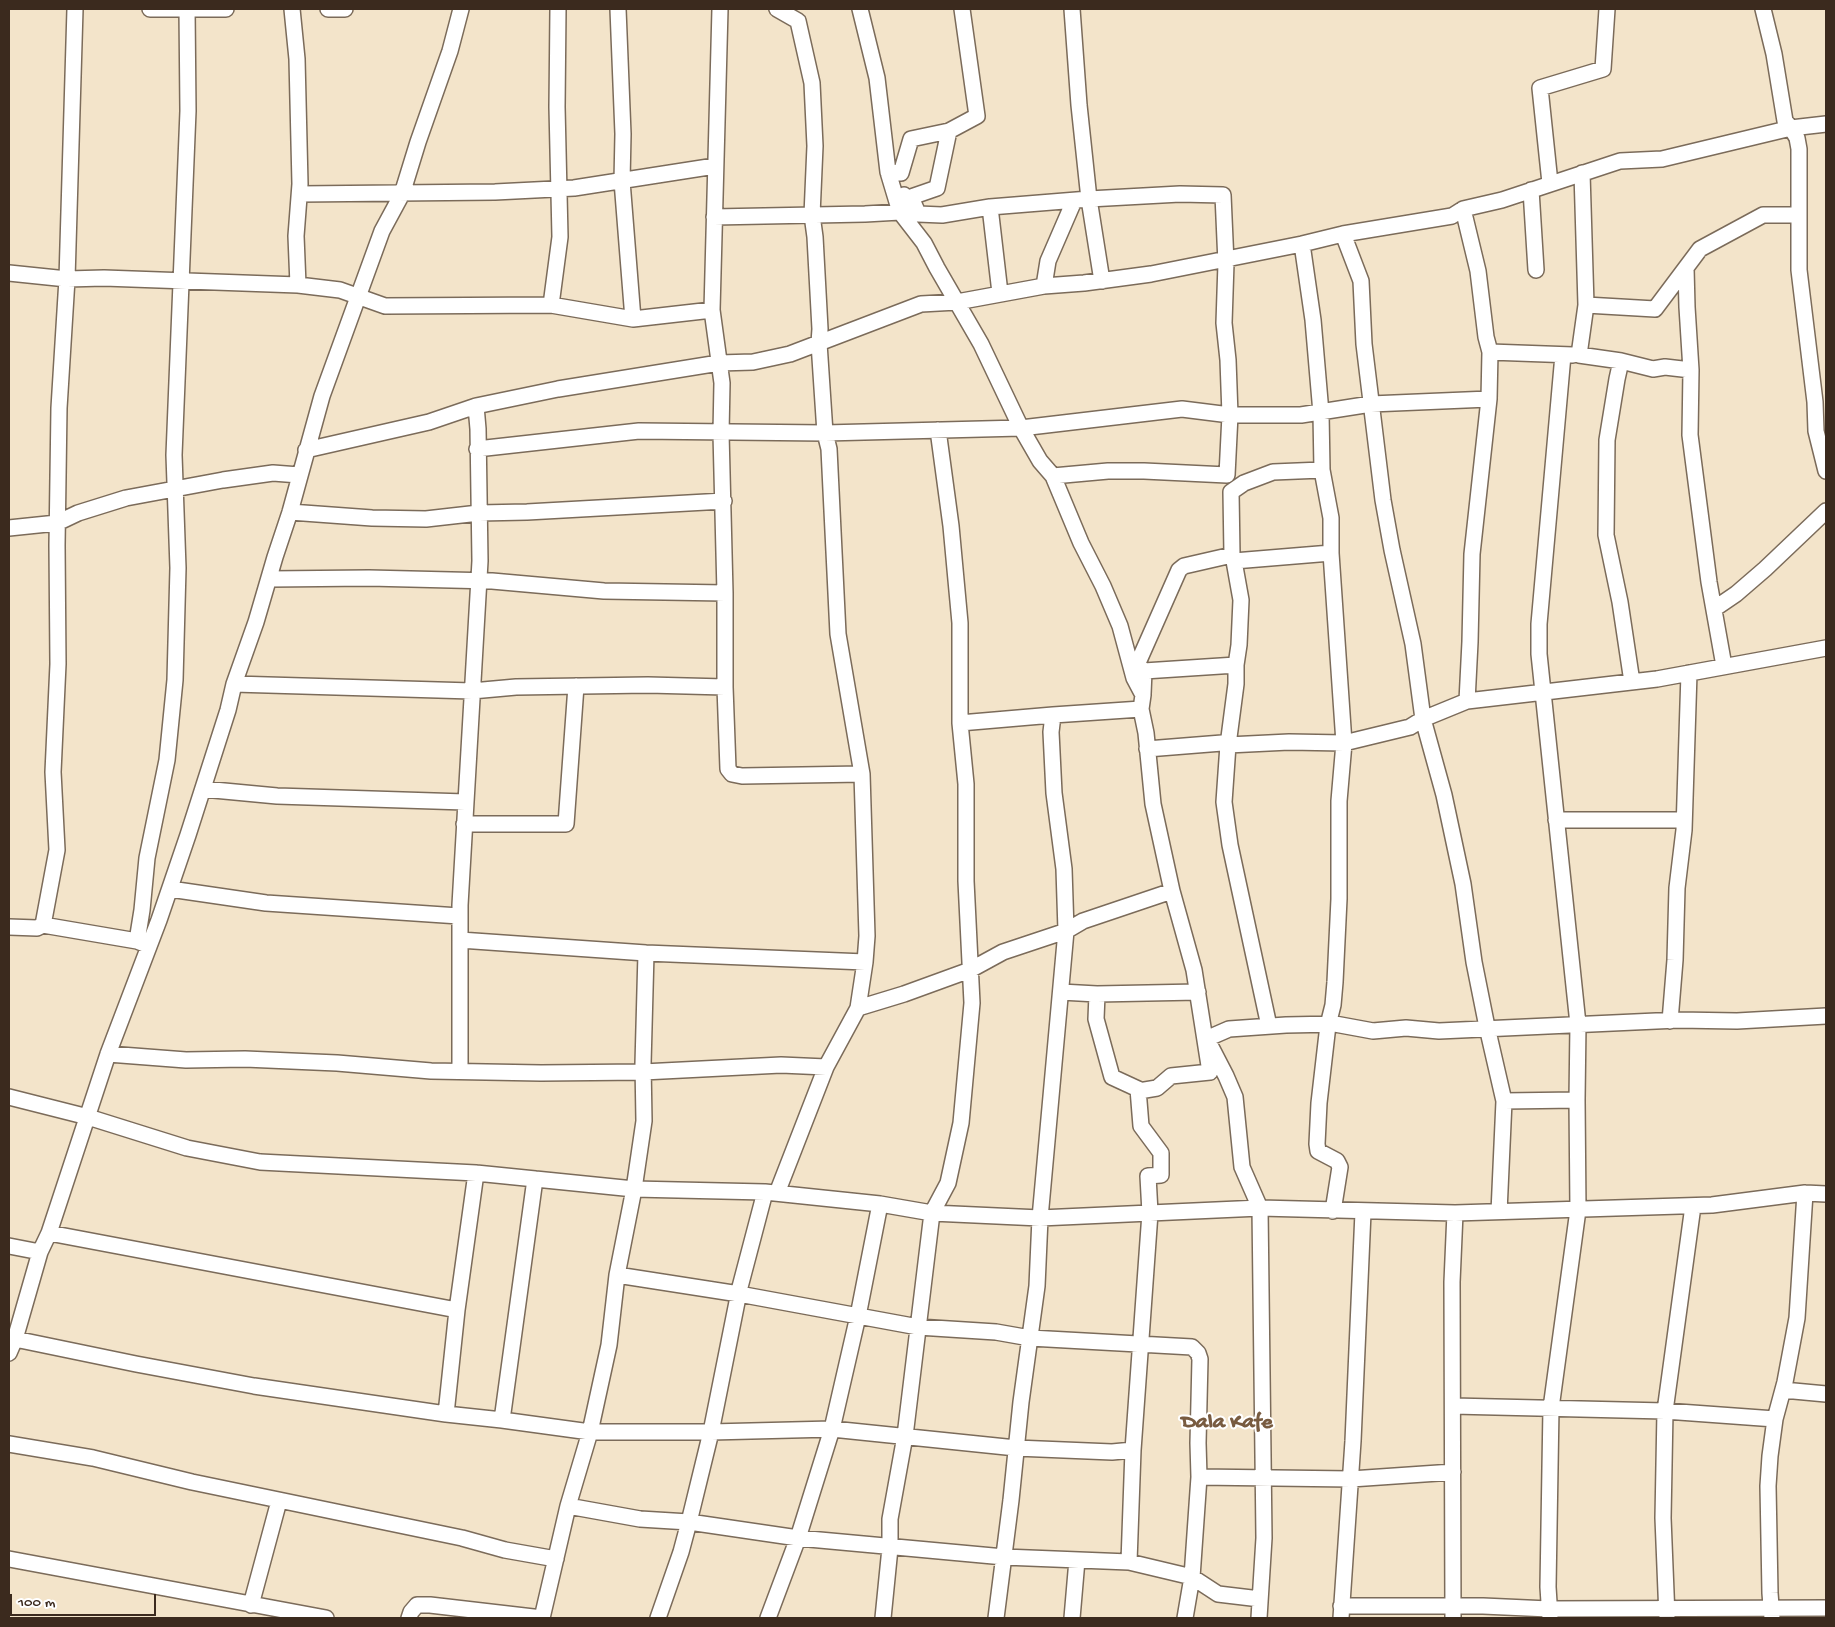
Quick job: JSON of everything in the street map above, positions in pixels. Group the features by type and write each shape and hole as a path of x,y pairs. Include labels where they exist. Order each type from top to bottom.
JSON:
{"street":[{"path":"43,925 57,850 53,772 58,664 57,523 59,408 67,279 75,9"},
{"path":"150,9 226,9"},
{"path":"143,944 142,910 147,858 168,760 175,680 178,568 174,455 188,111 187,9"},
{"path":"292,9 297,59 300,194 296,236 298,285"},
{"path":"328,9 345,9"},
{"path":"9,1353 40,1252 48,1234 88,1117 143,944 170,889 203,789 228,710 234,684 270,579 274,557 290,512 322,396 382,232 402,194 450,51 461,9"},
{"path":"551,305 560,237 556,107 558,9"},
{"path":"618,9 623,134 622,181 633,319"},
{"path":"720,9 712,310 722,383 721,433 726,592 725,687 728,769 732,774 742,776 862,774"},
{"path":"658,1618 681,1552 689,1522 711,1432 739,1294 771,1192 826,1067 858,1008 865,962 867,927 862,774 838,634 829,449 819,343 820,329 815,237 812,215 816,146 812,83 796,15 777,9"},
{"path":"860,9 877,78 888,172 900,212 924,243 981,344 1040,461 1053,476 1081,543 1103,586 1120,626 1142,702"},
{"path":"888,172 901,173 912,139 949,131 977,116 962,9"},
{"path":"1072,9 1079,105 1089,199 1102,281"},
{"path":"1550,183 1540,88 1603,69 1607,9"},
{"path":"1763,9 1774,54 1785,121 1797,138 1799,149 1799,270 1815,402 1816,431 1826,471"},
{"path":"306,450 429,422 476,406 558,389 719,363 753,362 790,354 921,304 957,302 1044,286 1151,274 1343,234 1452,216 1463,209 1502,200 1620,160 1662,160 1791,128 1826,124"},
{"path":"918,214 911,197 937,188 949,131"},
{"path":"300,194 402,194 558,189 715,166"},
{"path":"888,172 903,190 908,210 918,214 942,215 990,207 1089,199 1180,194 1223,195 1226,259 1224,323 1228,360 1230,415 1227,475 1108,471 1053,476"},
{"path":"1579,356 1586,305 1582,173"},
{"path":"1532,190 1536,270"},
{"path":"1044,286 1048,261 1074,201"},
{"path":"990,207 1000,293"},
{"path":"1463,209 1478,271 1486,337 1490,352 1488,398 1472,554 1467,701"},
{"path":"714,217 900,212"},
{"path":"1586,305 1656,309 1700,249 1763,215 1799,215"},
{"path":"1343,234 1361,281 1364,344 1383,500 1413,644 1422,719 1444,795 1463,884 1474,962 1504,1101 1499,1212"},
{"path":"1302,244 1313,320 1321,413 1322,470 1331,518 1331,553 1344,743 1339,801 1339,899 1333,1005 1328,1024 1319,1103 1317,1144 1318,1151 1337,1161 1340,1167 1334,1211"},
{"path":"1686,268 1691,370 1690,435 1714,609 1724,666"},
{"path":"9,274 67,279 104,278 298,285 340,290 385,306 551,305 633,319 712,310"},
{"path":"1490,352 1562,354 1621,361 1653,369 1691,370"},
{"path":"1549,1614 1551,1408 1578,1210 1578,1024 1542,692 1539,624 1562,354"},
{"path":"1621,361 1607,440 1606,535 1620,602 1632,682"},
{"path":"477,449 639,431 826,433 1022,428 1182,409 1230,415 1321,413 1371,404 1488,398"},
{"path":"460,1072 460,916 478,582 479,513 476,406"},
{"path":"883,1618 890,1548 890,1519 905,1436 932,1214 948,1183 961,1123 972,1003 966,881 966,784 960,723 960,623 951,526 938,430"},
{"path":"1231,492 1244,483 1274,472 1322,470"},
{"path":"9,528 57,523 78,513 126,498 273,473 299,475"},
{"path":"1231,492 1234,561 1241,600 1236,684 1228,746 1224,802 1230,846 1269,1026"},
{"path":"1231,492 1232,555 1184,566 1179,570 1137,665 1144,671 1236,665"},
{"path":"290,512 372,518 426,519 479,513 527,512 724,500"},
{"path":"1714,609 1736,594 1765,569 1826,511"},
{"path":"1234,561 1331,553"},
{"path":"270,579 369,578 492,581 604,591 726,592"},
{"path":"1147,749 1222,743 1228,746 1289,742 1344,743 1410,727 1422,719 1467,701 1632,682 1826,648"},
{"path":"1097,994 1096,1019 1112,1078 1139,1091 1157,1088 1171,1076 1210,1072 1194,970 1172,891 1153,804 1142,702 1144,671"},
{"path":"1670,1021 1675,960 1677,888 1684,830 1689,672"},
{"path":"234,684 472,691 516,687 576,686 725,687"},
{"path":"464,824 566,824 576,686"},
{"path":"960,723 1054,714 1142,702"},
{"path":"996,1618 1037,1286 1040,1218 1066,931 1064,869 1054,793 1051,732 1054,714"},
{"path":"203,789 277,796 465,802"},
{"path":"1556,820 1684,820"},
{"path":"170,889 266,903 460,916"},
{"path":"858,1008 904,994 970,970 1004,952 1066,931 1083,921 1172,891"},
{"path":"9,927 37,928 43,925 143,944"},
{"path":"460,940 646,952 865,962"},
{"path":"409,1618 417,1605 423,1605 542,1618 568,1506 590,1432 609,1345 617,1276 634,1189 644,1121 643,1072 646,952"},
{"path":"1061,992 1097,994 1198,992"},
{"path":"1206,1039 1229,1029 1269,1026 1328,1024 1373,1032 1406,1028 1439,1030 1670,1021 1738,1021 1826,1016"},
{"path":"1206,1039 1235,1097 1242,1167 1260,1208 1264,1538 1259,1618"},
{"path":"108,1054 186,1060 245,1059 337,1062 460,1072 643,1072 781,1065 826,1067"},
{"path":"1129,1562 1133,1450 1150,1213 1148,1176 1161,1176 1161,1153 1141,1126 1139,1091"},
{"path":"9,1097 88,1117 187,1148 260,1162 476,1173 634,1189 771,1192 880,1204 932,1214 1040,1218 1260,1208 1455,1214 1693,1206 1776,1198 1805,1193 1826,1194"},
{"path":"1504,1101 1577,1100"},
{"path":"446,1414 457,1310 476,1173"},
{"path":"502,1420 535,1179"},
{"path":"1772,1613 1768,1486 1770,1456 1775,1419 1783,1390 1797,1318 1805,1193"},
{"path":"768,1618 798,1538 832,1429 858,1316 880,1204"},
{"path":"1667,1613 1663,1518 1664,1411 1693,1206"},
{"path":"1363,1212 1351,1479 1341,1612 1549,1614 1772,1613 1826,1608"},
{"path":"1453,1612 1452,1282 1455,1214"},
{"path":"48,1234 457,1310"},
{"path":"9,1246 40,1252"},
{"path":"617,1276 739,1294 918,1326 996,1332 1030,1338 1192,1347 1198,1353 1200,1359 1199,1477 1192,1577 1185,1618"},
{"path":"15,1338 136,1364 254,1386 446,1414 590,1432 832,1429 1016,1448 1112,1452 1133,1450"},
{"path":"1783,1390 1826,1394"},
{"path":"1453,1406 1664,1411 1775,1419"},
{"path":"9,1444 94,1458 192,1482 462,1538 504,1550 556,1559"},
{"path":"1199,1477 1264,1476 1351,1479 1453,1472"},
{"path":"251,1605 279,1500"},
{"path":"568,1506 640,1519 689,1522 798,1538 890,1548 1004,1557 1129,1562 1192,1577 1218,1594 1260,1600"},
{"path":"9,1559 326,1618"},
{"path":"1072,1618 1077,1560"}],"district":[{"name":"Dala Kafe","path":"1227,1424"}]}
